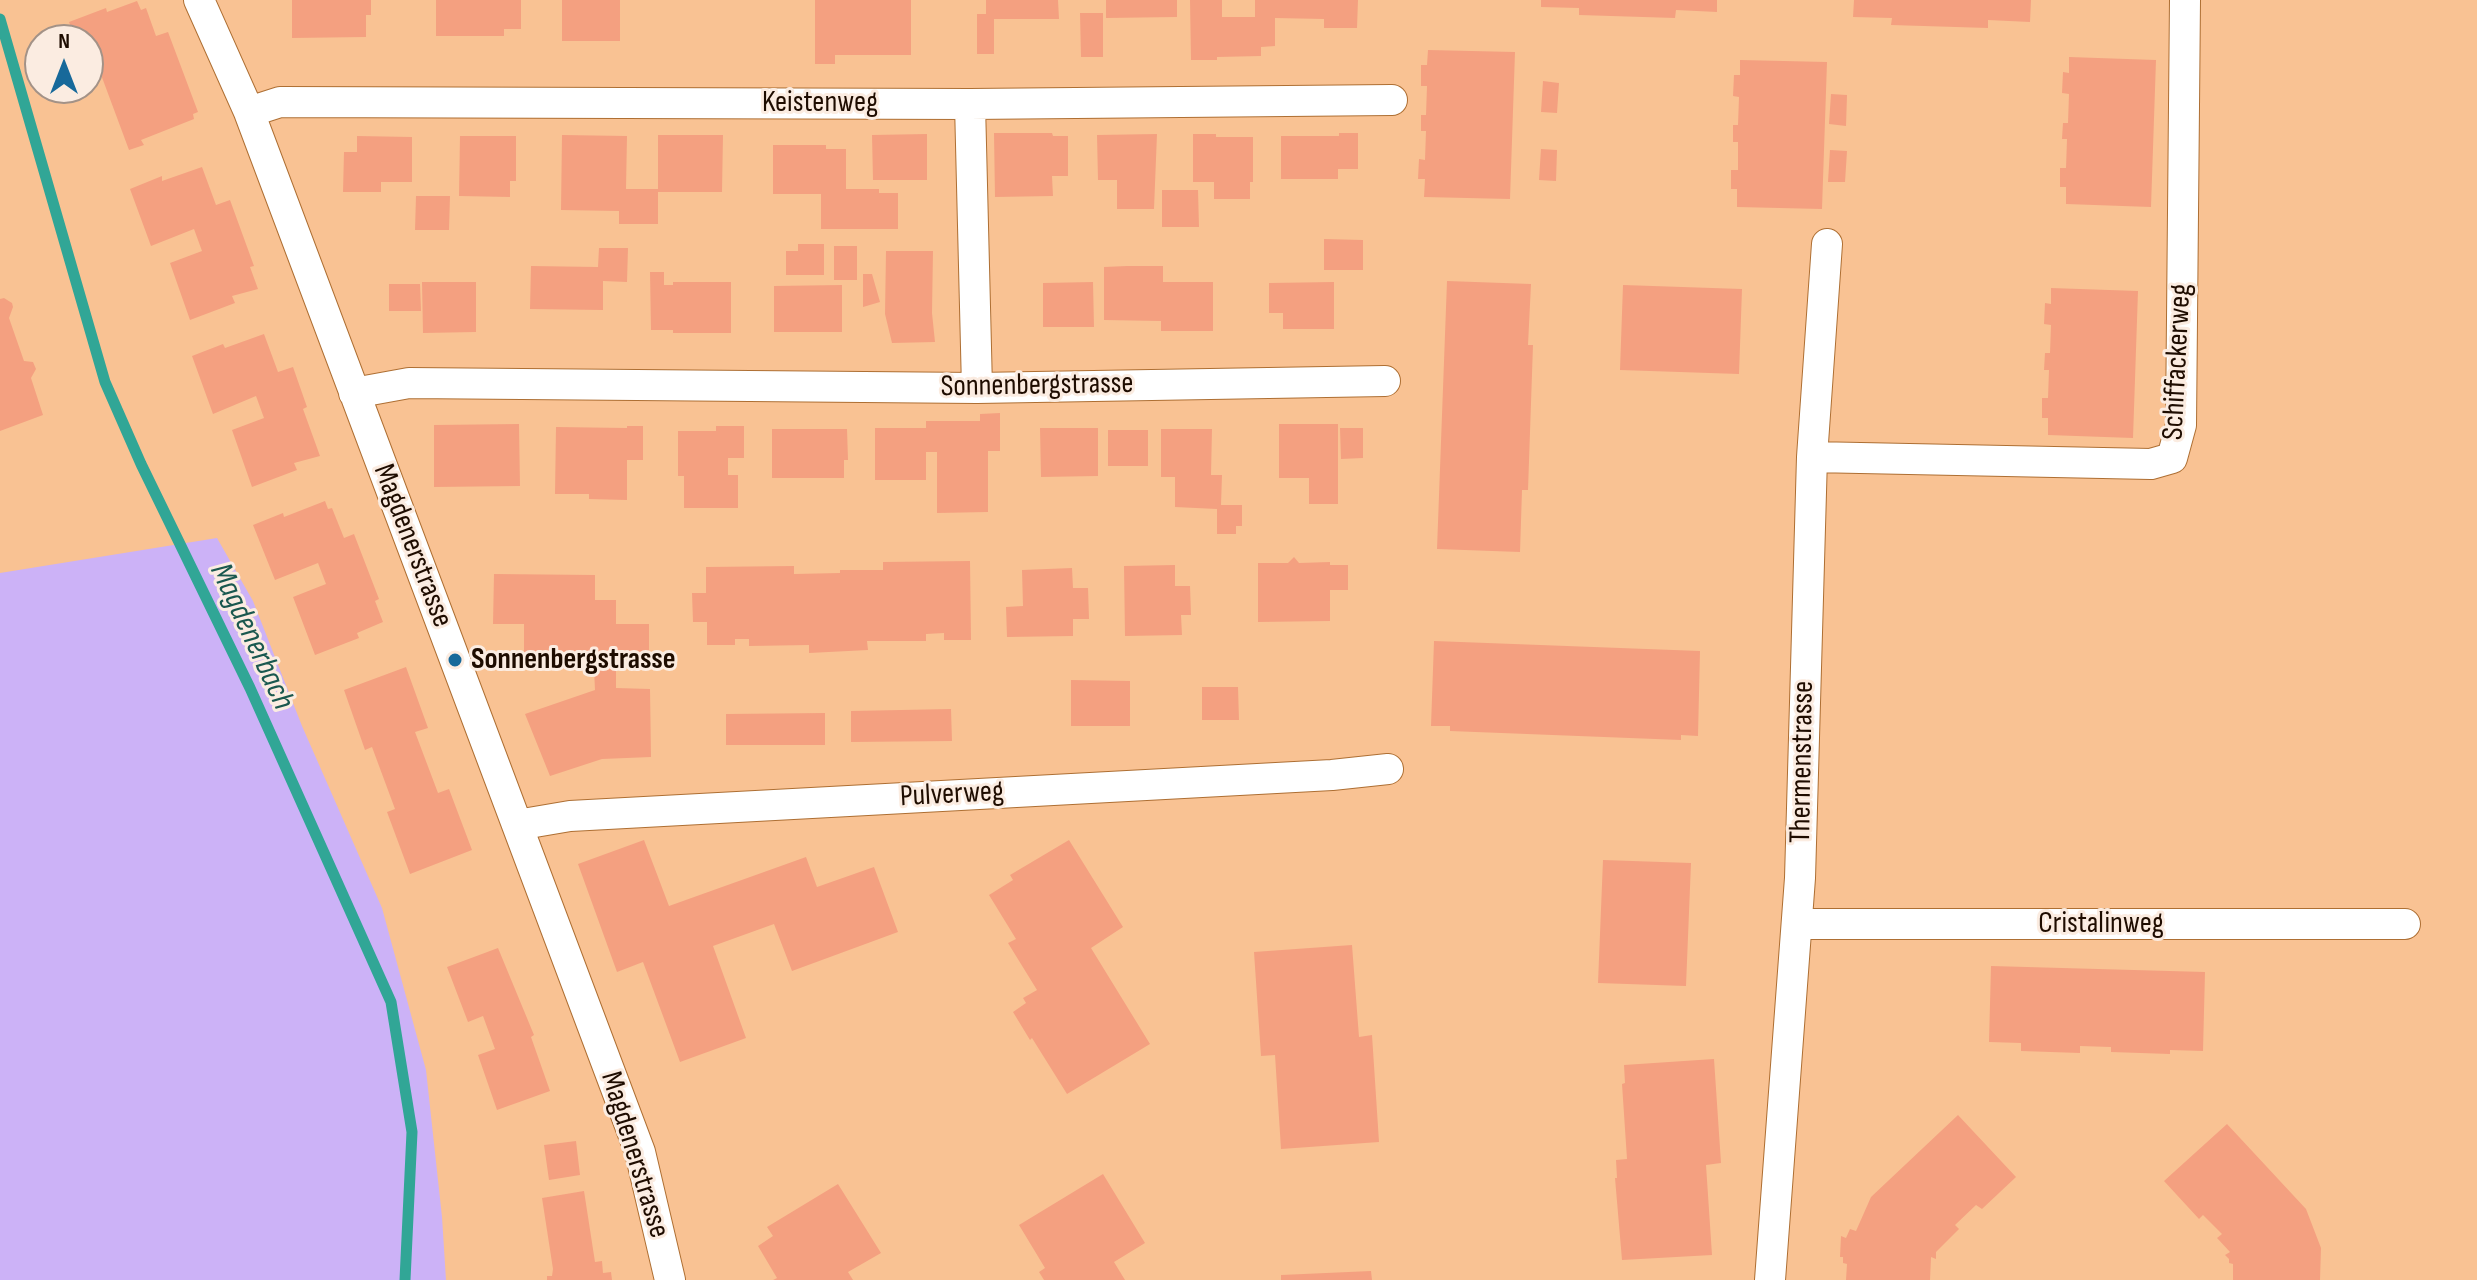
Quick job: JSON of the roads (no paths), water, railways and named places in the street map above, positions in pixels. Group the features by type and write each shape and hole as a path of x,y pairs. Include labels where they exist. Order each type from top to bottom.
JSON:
{"street":[{"name":"Magdenerstrasse","path":"199,0 249,112 640,1152 670,1280"},
{"name":"Schiffackerweg","path":"1812,457 2151,464 2172,458 2181,425 2185,0"},
{"name":"Keistenweg","path":"249,112 280,102 970,104 1392,100"},
{"path":"970,104 977,388"},
{"name":"Thermenstrasse","path":"1770,1280 1800,878 1812,457 1827,244"},
{"name":"Sonnenbergstrasse","path":"354,393 409,383 977,388 1385,381"},
{"name":"Pulverweg","path":"517,825 570,816 1332,775 1388,769"},
{"name":"Cristalinweg","path":"1797,924 2405,924"}],"waterway":[{"name":"Magdenerbach","path":"0,19 105,382 141,464 250,688 391,1002 412,1132 405,1280"}],"place":[{"name":"Sonnenbergstrasse","path":"455,660"}]}
